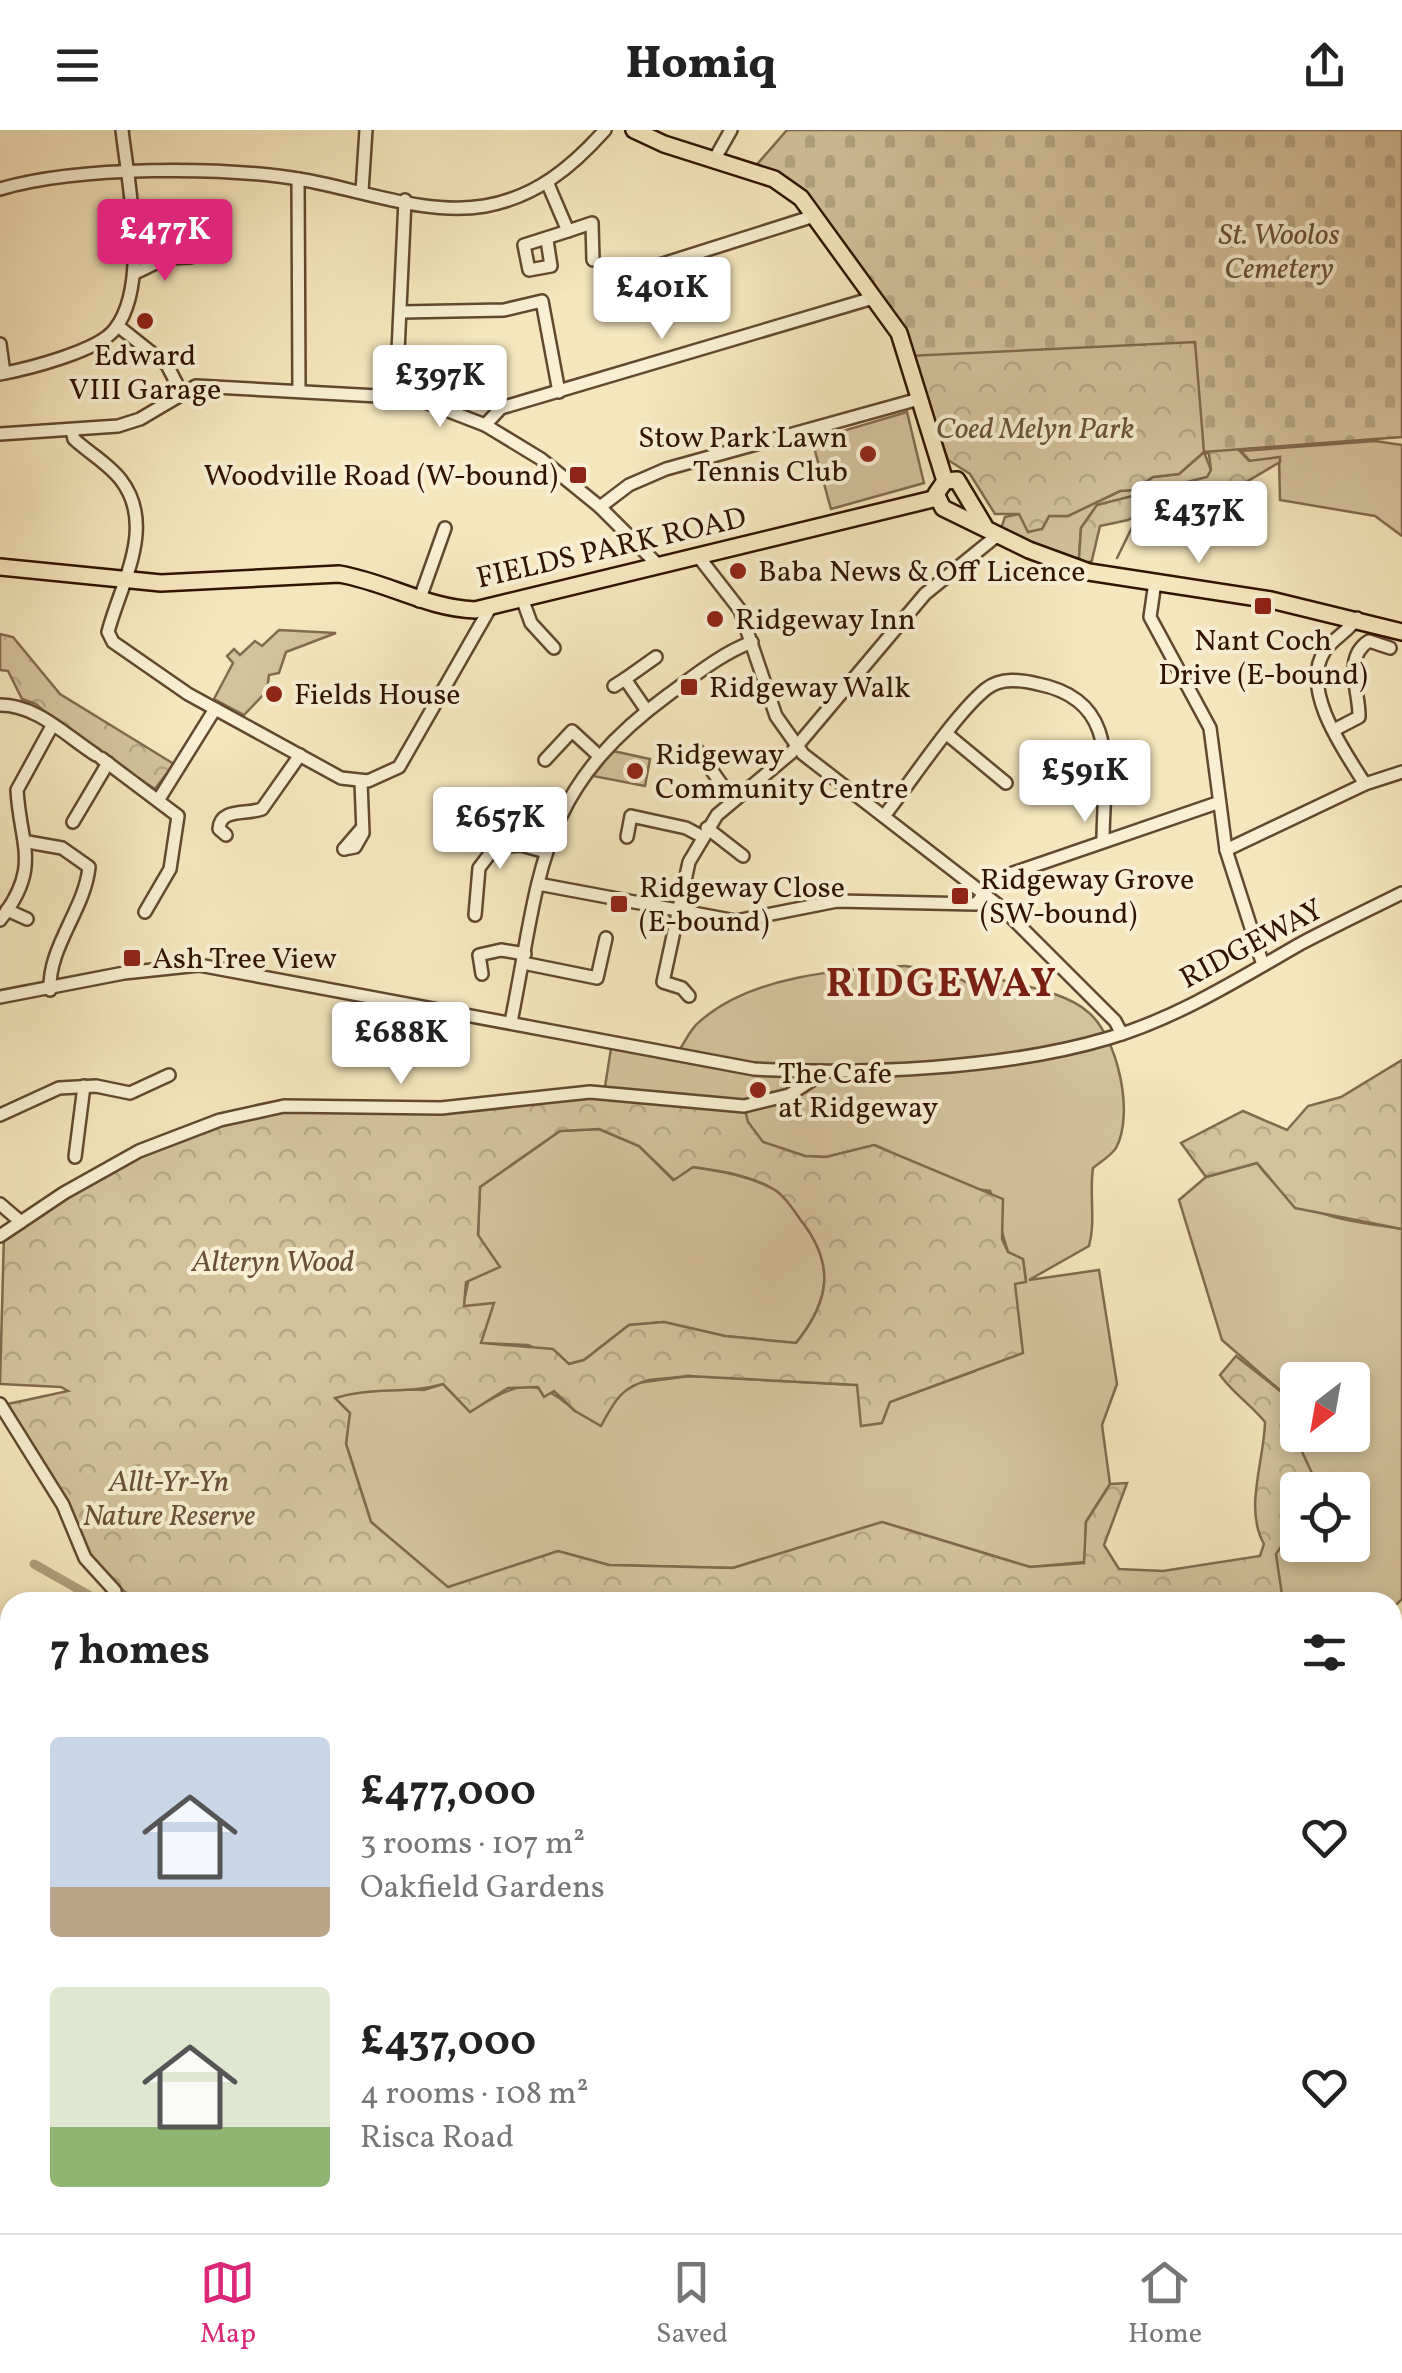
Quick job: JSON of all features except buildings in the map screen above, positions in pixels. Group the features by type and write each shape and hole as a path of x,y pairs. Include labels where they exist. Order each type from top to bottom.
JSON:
{"main road":[{"path":"634,130 774,179 801,198 904,344 946,481 936,498 942,508 954,510 1059,563 1356,618 1402,632"},
{"path":"946,481 961,483 984,525"},
{"path":"954,510 967,496"},
{"name":"FIELDS PARK ROAD","path":"0,567 193,584 339,574 364,578 419,601 458,609 490,608 936,498"}],"street":[{"path":"0,344 2,373 64,356 107,337 118,326 135,273 122,130"},
{"path":"362,191 366,130"},
{"path":"0,190 42,180 213,171 298,179 461,208 486,206 548,182 567,170 605,130"},
{"path":"714,160 731,130"},
{"path":"298,179 299,390"},
{"path":"548,182 568,231"},
{"path":"396,394 405,200"},
{"path":"612,280 814,216"},
{"path":"547,240 592,223 593,260"},
{"path":"135,273 166,258 190,257"},
{"path":"484,425 500,408 874,298"},
{"path":"402,312 504,310 542,301 559,392"},
{"path":"118,326 166,365 181,392"},
{"path":"0,434 72,431 140,419 196,386 396,394 484,425 542,459 600,507 658,566"},
{"path":"600,507 629,485 666,469 919,398"},
{"path":"72,431 74,439 120,478 128,490 135,524 129,579 108,632 112,642 215,709 341,778 361,782 386,776 398,767 490,608"},
{"path":"419,601 445,528"},
{"path":"689,996 682,988 662,982 678,911 704,832 732,799 796,745 924,594 999,534"},
{"path":"698,556 740,610 762,685 776,716 796,745 984,893 1115,1021 1122,1034"},
{"path":"1155,582 1150,616 1205,715 1226,850 1263,966"},
{"path":"523,601 531,623 554,648"},
{"path":"1356,618 1322,655 1317,670 1318,691 1364,784"},
{"path":"1334,730 1358,717 1365,698 1352,676 1361,647 1369,641 1390,648"},
{"path":"511,1022 538,884 561,809 598,755 646,711 752,642"},
{"path":"646,711 619,683 656,657"},
{"path":"884,816 988,687 1002,682 1050,686 1081,701 1094,714 1103,733 1103,841"},
{"path":"0,705 22,705 159,798 178,816 170,869 144,912"},
{"path":"159,798 215,709"},
{"path":"27,919 4,915 22,878 28,842 17,790 52,726"},
{"path":"546,760 572,731 598,755"},
{"path":"948,736 1006,782"},
{"path":"698,750 732,799"},
{"path":"226,836 219,829 220,818 262,809 300,755"},
{"path":"74,822 102,759"},
{"path":"1226,850 1364,784 1402,772"},
{"path":"361,782 362,828"},
{"path":"538,884 736,921 836,901 880,898 962,906 976,904 993,882 1010,874 1217,803"},
{"path":"627,837 632,816 704,832 743,856"},
{"path":"28,842 62,848 89,867 66,937 49,969 50,990"},
{"path":"475,916 478,868 495,847 521,845 546,852"},
{"name":"RIDGEWAY","path":"823,1073 1020,1055 1122,1034 1193,1003 1402,893"},
{"path":"482,974 479,954 501,950 597,978 606,938"},
{"path":"0,998 124,973 199,965 754,1068 823,1073"},
{"path":"0,1236 139,1151 220,1120 284,1106 440,1108 590,1092 744,1106 789,1095 823,1073"},
{"path":"0,1114 44,1093 84,1086 130,1093 169,1075"},
{"path":"75,1157 84,1086"},
{"path":"0,1204 21,1222"},
{"path":"0,1404 63,1505 85,1558 116,1592"}],"green space":[{"name":"St. Woolos Cemetery","path":"787,130 1402,130 1402,437 1204,452 1195,342 908,356 801,198 752,170"},
{"name":"Coed Melyn Park","path":"1206,328 1234,445 1249,461 1280,457 1280,462 1241,485 1160,502 1128,520 1100,526 1092,560 1086,565 1079,558 1081,528 1097,505 1207,477 1211,470 1209,454 1204,452 1179,474 1153,477 1134,490 1120,491 1068,516 1049,516 1042,529 1028,532 1019,514 995,514 970,474 948,460 908,356"},
{"name":"Stow Park Lawn Tennis Club","path":"907,412 924,483 831,509 812,440"},
{"path":"1375,441 1402,445 1402,536 1375,516 1280,500 1279,458 1251,462 1241,451"},
{"path":"1204,452 1211,470 1208,477 1097,505 1081,528 1079,558 1090,564 1092,560 1089,572 999,534 1005,517 1019,514 1042,529 1049,516 1068,516 1120,491 1134,490 1153,477 1179,474"},
{"path":"279,630 336,633 286,652 279,673 269,675 267,691 244,715 214,699 233,663 227,656 234,649 240,655 255,641 262,646"},
{"path":"0,634 13,637 60,694 174,764 155,789 69,733 36,704 22,699 8,671 0,670"},
{"path":"613,751 650,759 645,786 593,776"},
{"path":"905,966 947,972 975,987 994,978 1068,999 1098,1023 1115,1056 1124,1115 1114,1151 1093,1168 1089,1246 1029,1280 1099,1270 1117,1384 1102,1425 1110,1484 1086,1522 1085,1562 1030,1567 882,1522 733,1568 609,1565 558,1551 448,1588 371,1522 346,1444 349,1413 334,1398 366,1388 424,1390 443,1384 470,1412 511,1390 535,1387 548,1391 575,1411 617,1396 630,1384 689,1376 857,1385 890,1402 975,1371 1015,1283 1026,1281 1023,1260 1008,1252 990,1191 968,1188 875,1145 826,1157 805,1156 762,1142 748,1122 604,1093 612,1042 677,1054 699,1022 744,994 824,973"},
{"path":"1402,1060 1402,1229 1295,1208 1257,1163 1206,1177 1181,1143 1243,1111 1287,1130 1308,1106 1341,1097"},
{"path":"590,1092 744,1106 748,1122 763,1142 805,1156 826,1157 874,1145 1003,1199 1002,1239 1008,1252 1023,1259 1026,1282 1015,1284 1023,1353 890,1402 882,1423 861,1426 857,1385 689,1376 649,1380 632,1387 615,1403 601,1426 575,1411 554,1391 544,1397 538,1387 508,1388 470,1412 443,1384 335,1398 350,1413 346,1444 371,1522 448,1587 558,1551 609,1565 733,1568 882,1522 1030,1567 1084,1563 1086,1522 1110,1484 1127,1483 1104,1545 1119,1569 1163,1571 1260,1556 1264,1544 1258,1530 1255,1501 1265,1422 1220,1375 1236,1356 1280,1391 1280,1452 1302,1452 1311,1472 1280,1472 1280,1548 1276,1554 1282,1592 125,1592 85,1558 8,1404 68,1391 61,1387 0,1384 4,1234 139,1151 284,1106 384,1107","holes":["599,1129 639,1146 674,1180 693,1167 766,1185 789,1203 811,1235 823,1266 822,1296 796,1343 725,1336 664,1322 629,1325 584,1360 569,1364 553,1349 481,1343 494,1303 464,1306 466,1282 500,1267 478,1235 480,1187 560,1131"]},
{"path":"599,1129 639,1146 673,1180 693,1167 714,1170 755,1181 785,1199 811,1235 823,1266 822,1296 796,1343 725,1336 664,1322 629,1325 584,1360 569,1364 528,1345 480,1343 463,1306 478,1235 480,1187 560,1131"},
{"path":"1257,1163 1288,1195 1321,1213 1402,1229 1402,1592 1281,1592 1275,1554 1280,1547 1280,1562 1370,1562 1370,1472 1311,1472 1302,1452 1370,1452 1370,1362 1280,1362 1280,1390 1222,1340 1179,1200 1206,1177"}],"waterway":[{"path":"1117,558 1144,503"},
{"path":"34,1564 83,1592"}],"place":[{"name":"Edward VIII Garage","path":"145,321"},
{"name":"Stow Park Lawn Tennis Club","path":"868,454"},
{"name":"Woodville Road (W-bound)","path":"578,475"},
{"name":"Baba News & Off Licence","path":"738,571"},
{"name":"Nant Coch Drive (E-bound)","path":"1263,606"},
{"name":"Ridgeway Inn","path":"715,619"},
{"name":"Ridgeway Walk","path":"689,687"},
{"name":"Fields House","path":"274,694"},
{"name":"Ridgeway Community Centre","path":"635,771"},
{"name":"Ridgeway Grove (SW-bound)","path":"960,896"},
{"name":"Ridgeway Close (E-bound)","path":"619,904"},
{"name":"Ash Tree View","path":"132,958"},
{"name":"The Cafe at Ridgeway","path":"758,1090"}],"district":[{"name":"RIDGEWAY","path":"942,982"}],"park label":[{"name":"Alteryn Wood","path":"273,1261"},
{"name":"Allt-Yr-Yn Nature Reserve","path":"169,1498"}]}
